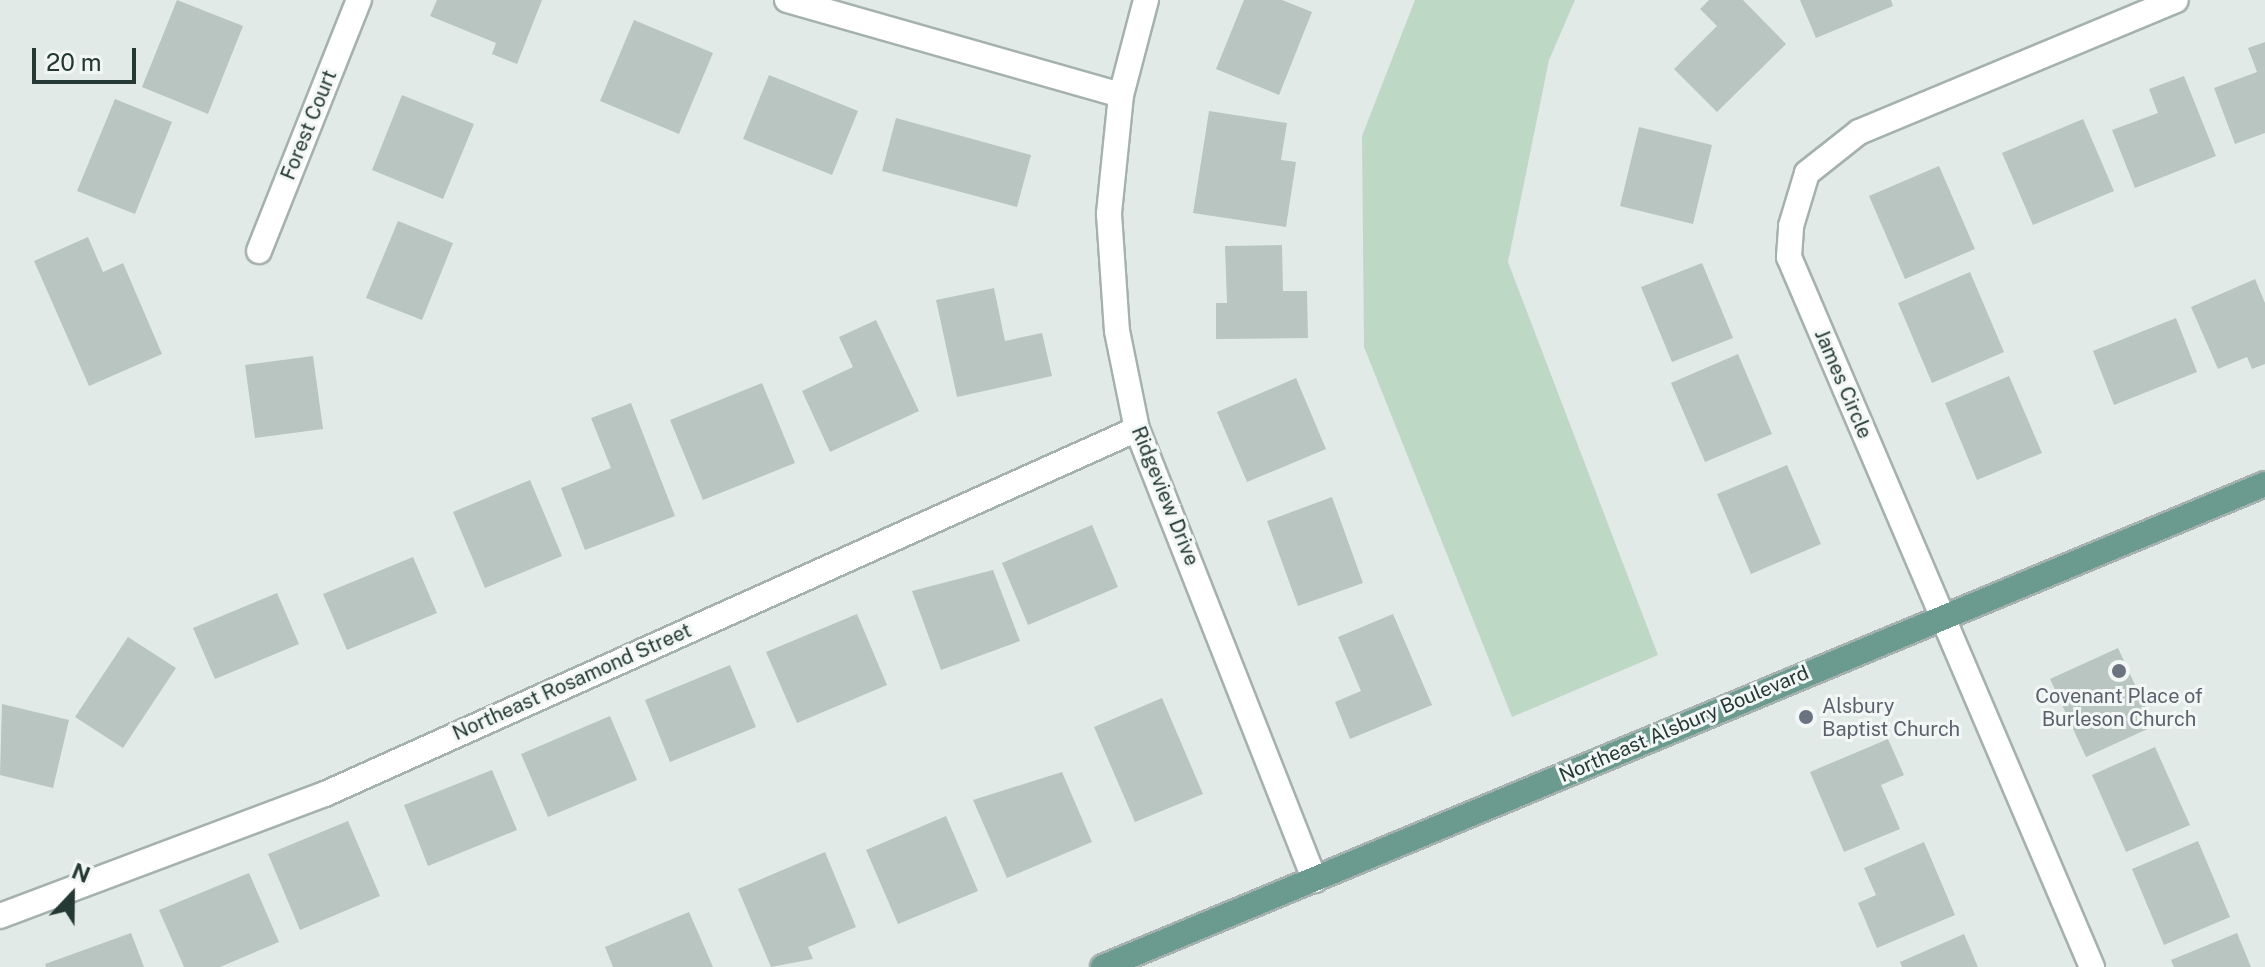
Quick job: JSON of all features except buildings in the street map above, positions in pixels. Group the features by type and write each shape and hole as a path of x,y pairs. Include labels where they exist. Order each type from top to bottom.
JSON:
{"main road":[{"name":"Northeast Alsbury Boulevard","path":"1103,967 1940,616 2265,484"}],"street":[{"name":"Forest Court","path":"259,251 359,0"},
{"path":"787,0 1121,95"},
{"name":"Ridgeview Drive","path":"1146,0 1121,95 1109,214 1117,331 1137,429 1315,880"},
{"name":"James Circle","path":"2092,967 1789,257 1796,201 1807,173 1859,132 2176,0"},
{"name":"Northeast Rosamond Street","path":"0,916 325,794 1137,429"}],"green space":[{"path":"1415,0 1575,0 1549,60 1508,262 1658,655 1512,717 1364,347 1362,136"}],"place":[{"name":"Covenant Place of Burleson Church","path":"2119,671"},
{"name":"Alsbury Baptist Church","path":"1806,717"}]}
